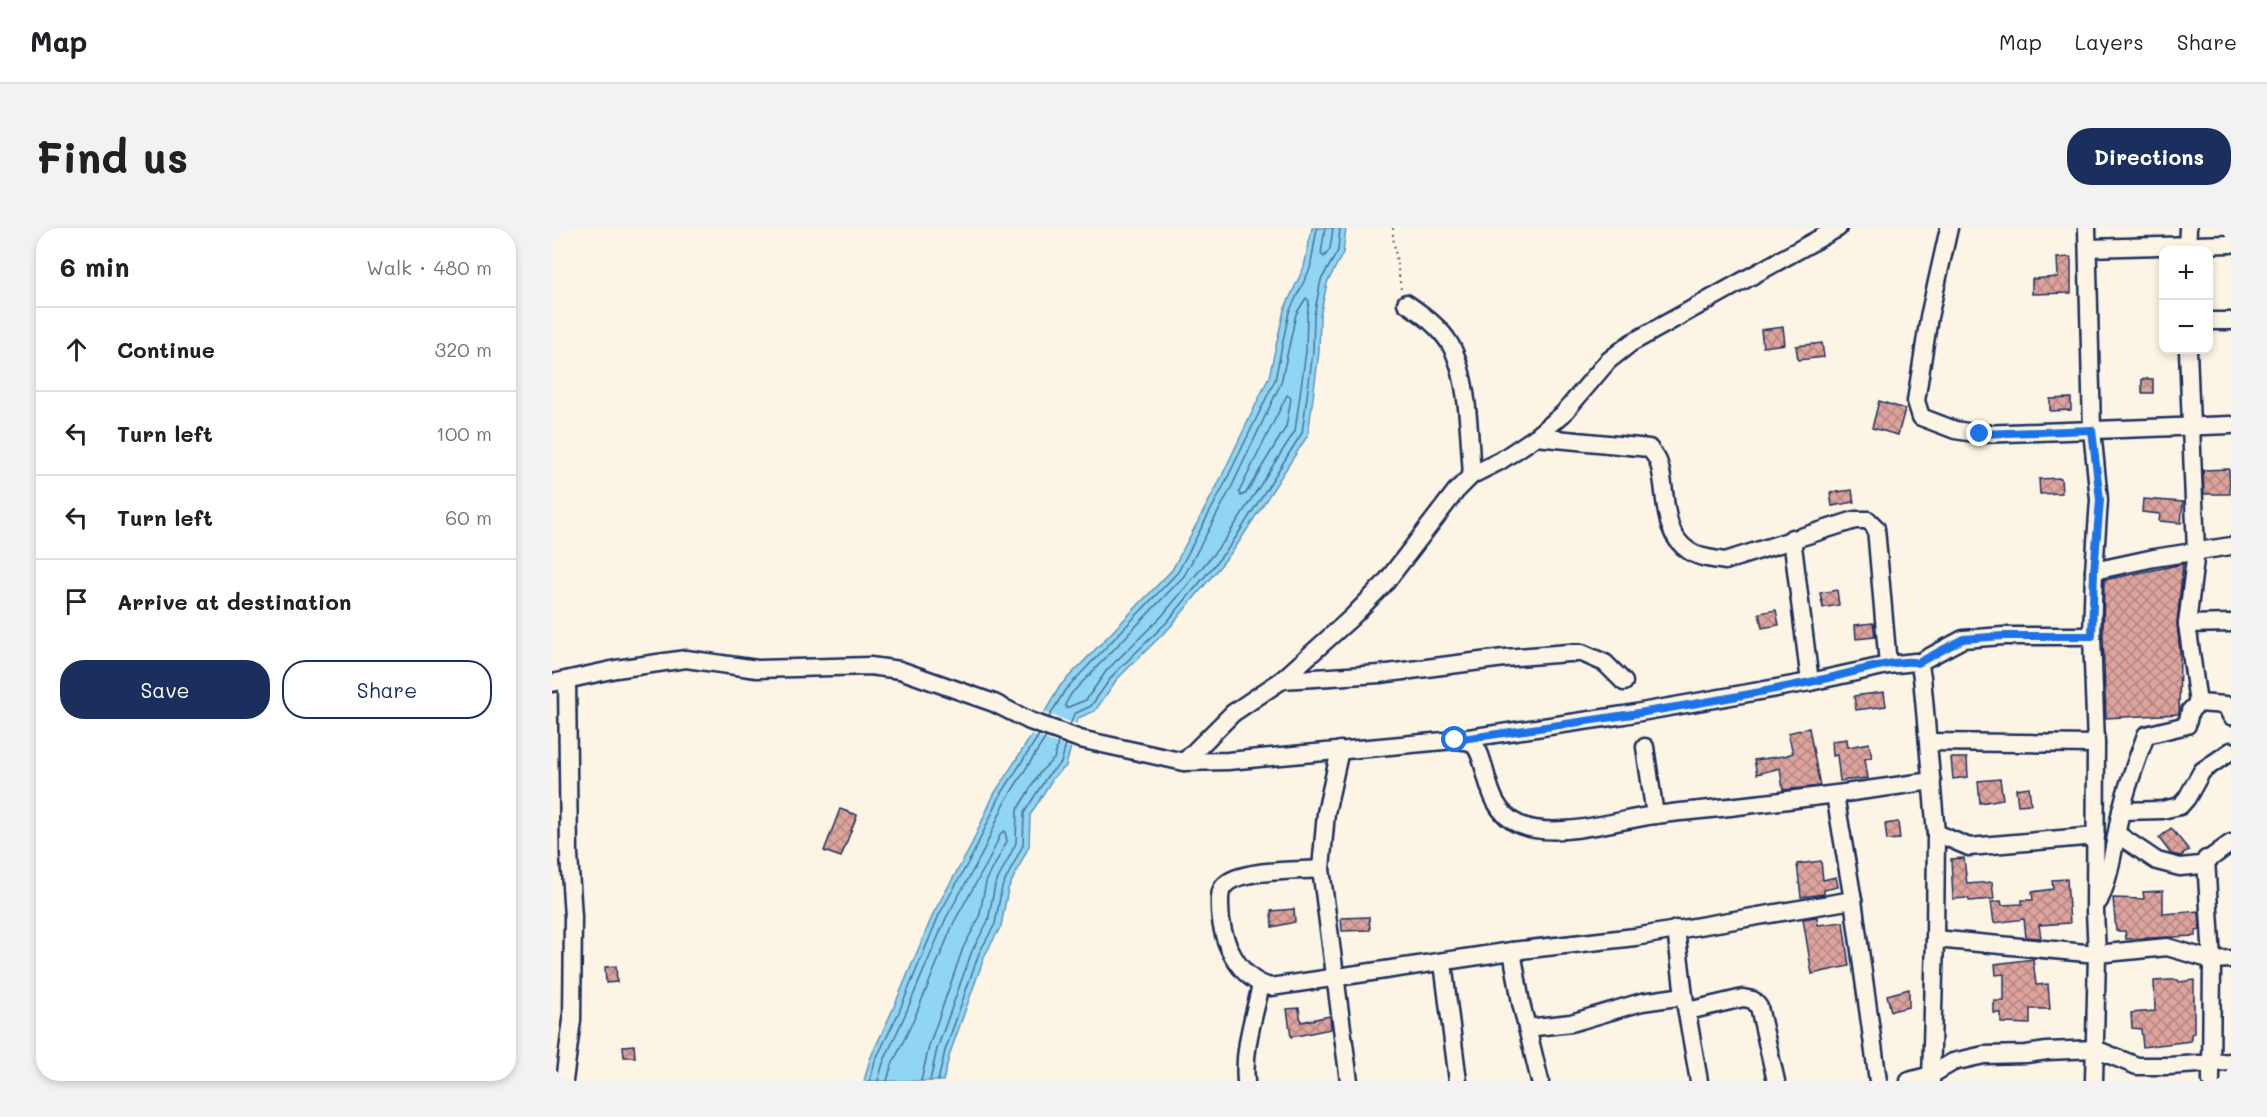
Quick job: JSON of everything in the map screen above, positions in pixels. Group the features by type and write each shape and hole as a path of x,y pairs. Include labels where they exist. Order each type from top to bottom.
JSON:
{"street":[{"path":"1184,762 1233,713 1282,680 1351,618 1386,582 1456,491 1472,475 1500,461 1536,437 1563,414 1608,361 1631,343 1838,228"},
{"path":"1949,228 1929,317 1916,401 1921,417 1956,430 1980,434 2231,425"},
{"path":"2087,228 2092,430 2100,500 2094,571 2092,636 2096,744 2097,954 2094,1081"},
{"path":"2088,248 2187,241 2231,244"},
{"path":"1406,303 1439,330 1450,344 1456,359 1465,399 1472,475"},
{"path":"2213,321 2231,321"},
{"path":"2188,354 2196,551 2187,624 2198,703"},
{"path":"1536,437 1649,448 1659,462 1669,523 1676,538 1688,551 1704,557 1725,561 1792,538 1855,520 1868,520 1876,528 1888,665"},
{"path":"1792,538 1810,682"},
{"path":"2094,571 2231,546"},
{"path":"2187,624 2231,623"},
{"path":"564,1081 572,1020 572,940 560,681 616,669 686,659 757,669 870,666 900,670 994,703 1030,721 1080,739 1184,762 1274,759 1340,750 1455,740 1623,715 1810,682 1910,661 1918,663 1963,639 2003,636 2092,636"},
{"path":"1282,680 1380,674 1504,658 1582,653 1605,663 1624,682"},
{"path":"1918,663 1922,677 1936,833 1931,1078"},
{"path":"2095,911 2107,880 2121,811 2146,735 2187,725 2190,711 2198,703 2226,705 2231,716"},
{"path":"1455,740 1470,742 1480,752 1486,781 1500,812 1519,825 1539,829 1563,830 1655,815 1835,795 1932,781"},
{"path":"1928,742 2096,744"},
{"path":"1645,747 1655,815"},
{"path":"1340,750 1326,813 1321,869 1348,1081"},
{"path":"2121,811 2162,810 2180,806 2202,771 2231,751"},
{"path":"1835,795 1853,900 1878,1081"},
{"path":"1936,833 1969,847 2096,836"},
{"path":"2117,834 2157,861 2180,867 2201,865 2206,859 2231,843"},
{"path":"2206,859 2212,960 2211,1081"},
{"path":"1321,869 1243,876 1224,885 1220,894 1220,924 1225,940 1230,951 1251,978 1261,985 1271,987 1512,951 1635,936 1853,900"},
{"path":"1676,929 1699,1081"},
{"path":"1935,939 2097,954 2167,946 2212,960 2231,959"},
{"path":"1512,951 1540,1081"},
{"path":"1443,963 1458,1081"},
{"path":"1246,1081 1249,1036 1261,985"},
{"path":"1527,1028 1571,1023 1642,1002 1686,1004 1743,998 1753,1000 1759,1007 1776,1081"},
{"path":"1909,1081 1931,1078 1953,1062 1984,1055 2095,1049 2138,1066 2231,1062"}],"path":[{"path":"1393,228 1401,291 1406,303"}],"water":[{"path":"1312,228 1346,228 1343,253 1327,283 1320,316 1319,352 1308,435 1235,548 1171,626 1117,679 1095,711 1078,718 1066,766 1053,778 1030,815 1029,846 1008,889 1001,926 985,955 950,1053 943,1081 864,1081 870,1059 934,912 969,850 994,794 1060,686 1172,570 1218,484 1269,377 1284,310 1304,267"}],"pier":[{"path":"1042,712 1080,725 1074,749 1029,734"}],"building":[{"path":"2071,257 2071,293 2032,294 2032,279 2058,277 2057,258"},
{"path":"1783,327 1785,344 1763,347 1761,330"},
{"path":"1822,343 1824,357 1798,360 1796,346"},
{"path":"2142,379 2153,379 2153,393 2142,393"},
{"path":"2071,398 2071,410 2050,411 2050,399"},
{"path":"1879,401 1905,409 1898,435 1872,428"},
{"path":"2229,469 2230,494 2204,494 2203,470"},
{"path":"2061,478 2062,493 2040,494 2039,479"},
{"path":"1852,490 1854,502 1832,506 1830,493"},
{"path":"2143,499 2183,502 2181,523 2159,521 2160,514 2142,512"},
{"path":"2183,564 2177,623 2180,653 2179,714 2106,718 2103,636 2104,580"},
{"path":"1837,590 1839,605 1823,608 1820,593"},
{"path":"1776,610 1779,625 1762,628 1759,613"},
{"path":"1873,623 1875,637 1856,639 1855,625"},
{"path":"1884,692 1886,706 1856,710 1854,696"},
{"path":"1809,728 1820,786 1783,790 1780,768 1757,774 1754,760 1793,753 1788,733"},
{"path":"1847,739 1848,747 1869,743 1872,757 1865,759 1868,778 1840,781 1837,755 1833,756 1832,741"},
{"path":"1951,758 1967,758 1968,777 1953,779"},
{"path":"2000,779 2003,799 1980,803 1978,781"},
{"path":"2029,787 2031,804 2018,805 2016,789"},
{"path":"840,809 857,815 841,857 824,851"},
{"path":"1898,822 1900,839 1887,840 1885,824"},
{"path":"2171,828 2189,850 2181,856 2171,854 2159,838"},
{"path":"1964,858 1967,884 1992,882 1994,899 1969,901 1968,898 1953,899 1951,859"},
{"path":"1821,861 1823,880 1836,877 1838,887 1824,890 1824,894 1801,897 1797,864"},
{"path":"2067,879 2070,923 2039,925 2041,938 2026,937 2024,919 1994,923 1991,902 2001,901 2002,905 2022,904 2022,900 2033,900 2032,892 2053,889 2052,880"},
{"path":"2163,891 2163,914 2199,911 2200,930 2196,931 2196,936 2126,939 2125,931 2116,931 2113,898 2144,899 2143,892"},
{"path":"1294,909 1295,922 1272,927 1271,911"},
{"path":"1369,917 1370,930 1342,931 1341,918"},
{"path":"1817,917 1818,925 1843,922 1849,966 1812,974 1803,919"},
{"path":"2033,959 2036,985 2048,984 2050,1009 2030,1009 2030,1024 2001,1023 2001,1013 1994,1013 1994,1001 2004,1001 2004,974 1996,975 1995,964"},
{"path":"616,966 617,982 606,983 605,967"},
{"path":"2178,980 2179,982 2194,980 2194,1033 2191,1034 2191,1041 2143,1047 2141,1029 2132,1028 2131,1013 2155,1011 2154,981"},
{"path":"1909,989 1909,1007 1891,1011 1887,995"},
{"path":"1299,1008 1301,1022 1330,1016 1331,1029 1291,1037 1287,1009"},
{"path":"634,1045 635,1057 624,1057 623,1046"}],"route":[{"path":"1455,740 1623,715 1810,682 1910,661 1918,663 1963,639 2003,636 2092,636 2094,571 2100,500 2092,430 1980,434"}]}
